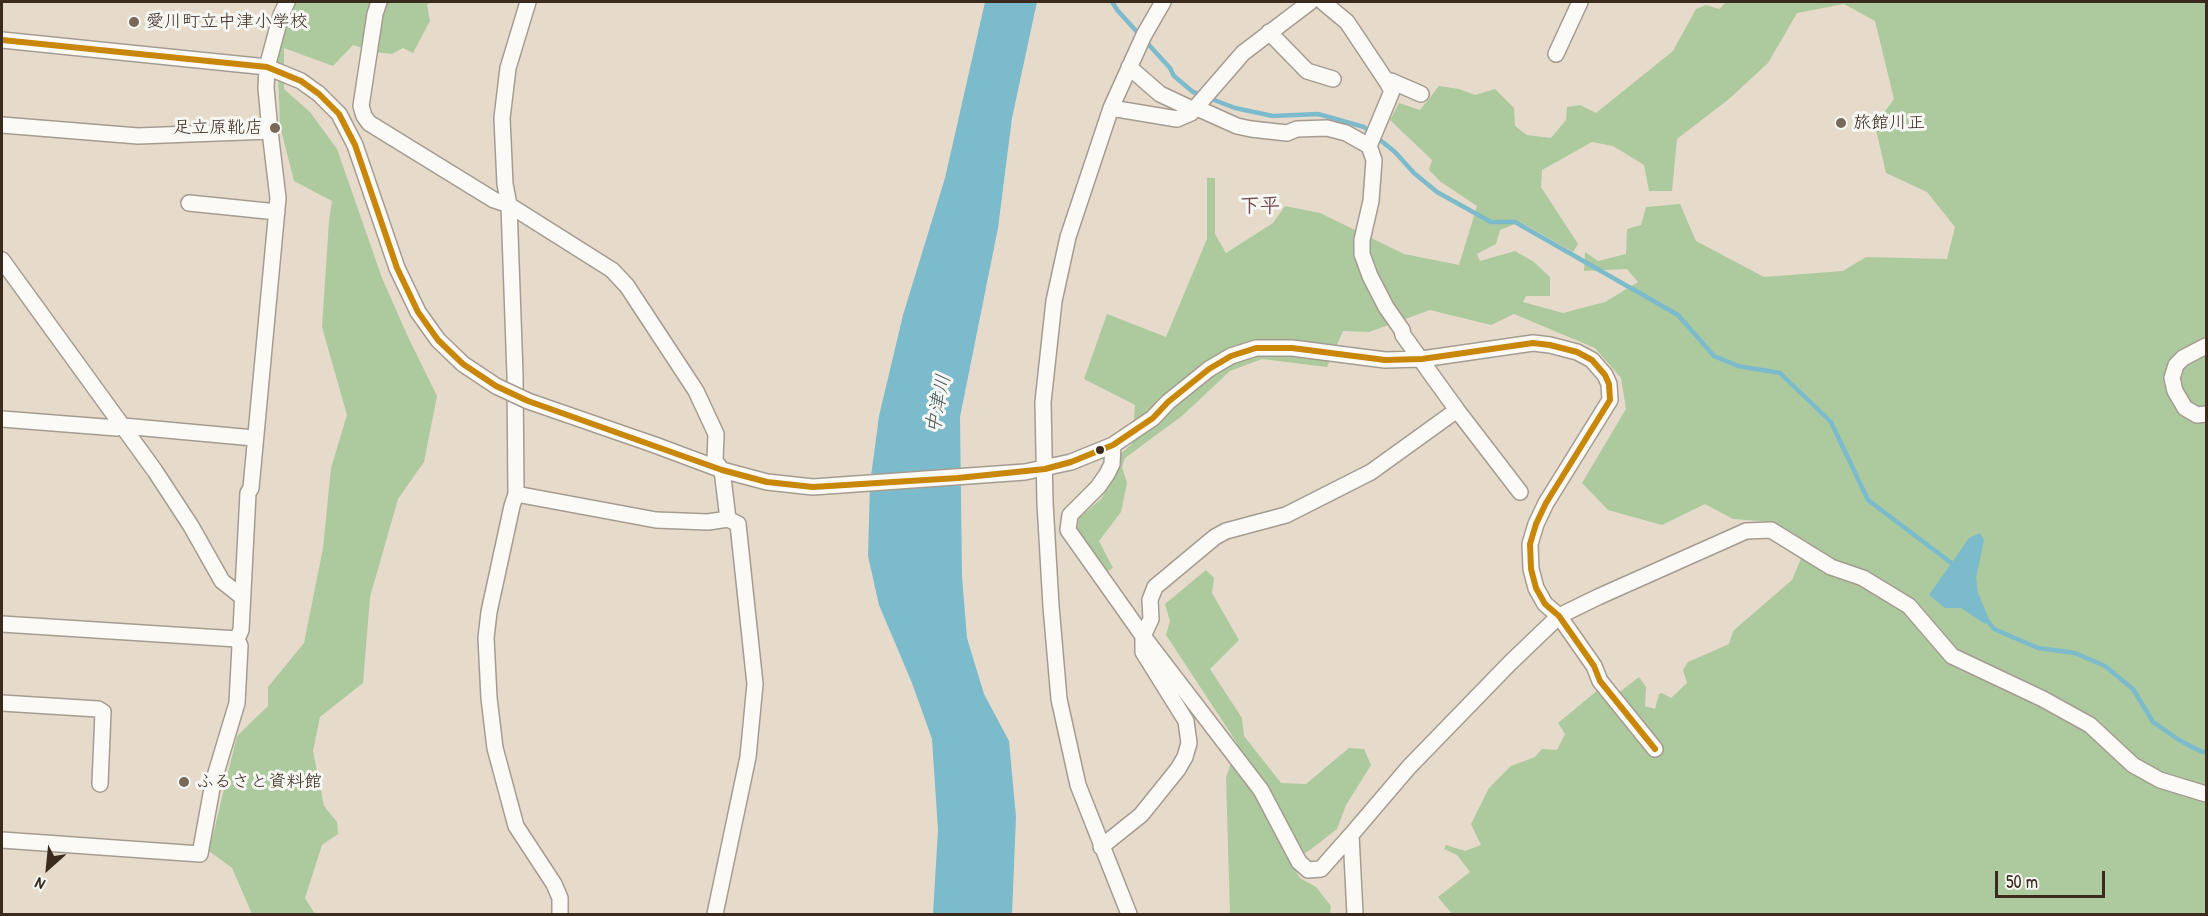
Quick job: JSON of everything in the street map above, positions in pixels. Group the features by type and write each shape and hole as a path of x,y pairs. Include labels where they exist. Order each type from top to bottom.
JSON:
{"street":[{"path":"2,840 200,854 213,783 237,703 240,646 237,639 240,630 248,493 278,198 270,131 267,67 281,15 287,2"},
{"path":"379,2 375,14 361,106 364,116 369,123 393,138 494,200 509,205 612,270 627,286 696,391 716,434 715,461 723,470 728,519"},
{"path":"528,2 508,68 502,118 505,184 509,205 515,375 516,494 489,612 486,638 488,688 495,748 516,826 554,884 560,898 560,915"},
{"path":"1129,915 1078,785 1059,699 1050,594 1043,402 1054,301 1068,237 1111,108 1144,35 1163,2"},
{"path":"1111,108 1177,119 1197,108 1243,52 1310,2"},
{"path":"1323,2 1347,22 1392,91 1373,137 1371,201 1362,240 1362,254 1370,276 1386,307 1456,410 1520,492"},
{"path":"1556,54 1580,2"},
{"path":"1269,32 1307,71 1333,79"},
{"path":"2,40 267,67 301,81 319,94 339,114 355,145 397,268 418,312 438,340 463,364 528,401 723,470 767,482 813,487 1045,470 1113,445 1153,418 1168,402 1209,369 1231,356 1256,348 1292,348 1385,360 1422,359 1533,343 1577,352 1592,360 1605,375 1609,384 1610,400 1546,503 1536,524 1530,544 1531,569 1536,588 1545,604 1559,616 1594,666 1600,681 1655,750"},
{"path":"1129,66 1152,89 1237,126 1287,133 1297,129 1327,128 1373,137"},
{"path":"1387,82 1391,81 1421,94"},
{"path":"2,124 138,136 270,131"},
{"path":"197,207 277,212"},
{"path":"2,260 123,426 191,526 222,581 242,597"},
{"path":"2206,346 2183,358 2176,365 2172,378 2175,391 2185,408 2197,415 2206,414"},
{"path":"1101,847 1141,815 1178,769 1189,743 1186,721 1143,652 1143,636 1151,619 1152,592 1215,537 1226,531 1286,515 1371,472 1456,410"},
{"path":"2,419 117,428 123,426 254,438"},
{"path":"1113,445 1112,464 1107,474 1098,487 1070,515 1068,530 1143,636 1261,790 1299,862 1308,870 1321,869 1417,759 1559,616 1746,531 1771,530 1831,567 1863,578 1909,606 1952,657 2043,699 2090,725 2133,765 2160,780 2206,794"},
{"path":"516,494 656,520 708,522 728,519 738,524 755,684 748,757 715,915"},
{"path":"2,624 237,639"},
{"path":"2,703 98,709 103,712 100,784"},
{"path":"1351,835 1355,915"}],"green space":[{"path":"295,2 431,2 427,5 430,21 413,53 403,48 392,54 375,52 353,45 333,66 284,48 284,89 310,112 337,149 382,278 437,396 424,462 398,499 370,597 363,683 320,717 313,751 324,806 337,822 338,834 322,845 305,898 315,914 252,914 232,868 209,851 237,736 268,706 268,687 304,643 323,548 331,468 347,415 322,327 332,201 294,181 280,126 277,46"},
{"path":"1726,2 2206,2 2206,914 1452,914 1438,897 1470,872 1457,855 1444,849 1446,845 1465,851 1481,845 1471,824 1489,788 1511,766 1535,757 1542,749 1557,750 1565,734 1558,723 1598,690 1608,701 1639,677 1646,687 1645,706 1655,709 1659,694 1662,693 1671,698 1687,683 1683,670 1688,662 1729,644 1733,631 1792,580 1808,542 1774,522 1733,519 1705,504 1662,525 1608,510 1582,483 1626,409 1621,378 1595,348 1514,314 1491,325 1430,310 1369,332 1343,331 1327,367 1262,359 1230,371 1182,416 1125,458 1122,467 1127,483 1121,512 1099,541 1113,568 1108,571 1080,535 1077,528 1079,518 1101,499 1116,475 1120,454 1132,444 1135,405 1084,379 1107,314 1166,337 1207,239 1207,178 1215,178 1215,234 1226,253 1273,223 1285,206 1320,213 1404,254 1459,265 1477,206 1441,182 1429,170 1432,160 1390,120 1399,103 1420,110 1439,86 1459,89 1475,95 1495,89 1514,108 1515,126 1527,135 1551,138 1566,120 1567,107 1580,105 1596,113 1673,51 1696,9 1706,5 1719,9","holes":["1844,4 1875,21 1894,99 1875,125 1886,173 1927,192 1955,227 1947,259 1866,257 1843,271 1764,277 1696,241 1680,204 1646,207 1641,225 1627,229 1626,254 1598,261 1585,252 1584,271 1627,269 1638,282 1605,302 1563,313 1523,302 1526,296 1550,296 1550,277 1534,262 1515,251 1480,261 1477,254 1496,244 1500,230 1520,222 1573,252 1578,244 1541,187 1542,170 1592,142 1613,146 1644,165 1649,191 1672,191 1677,139 1729,99 1768,63 1797,13"]},
{"path":"1206,570 1214,578 1212,593 1239,640 1210,669 1242,718 1244,736 1281,783 1306,784 1349,748 1364,749 1371,765 1346,805 1337,829 1290,862 1300,878 1316,887 1331,906 1330,914 1230,914 1226,778 1237,743 1166,635 1170,621 1165,604"}],"water":[{"name":"中津川","path":"985,2 1037,2 1012,118 998,228 960,417 962,577 967,638 984,694 1009,741 1016,817 1012,914 933,914 938,830 932,739 912,683 879,605 868,556 870,484 879,416 903,315 945,178"},
{"path":"1980,533 1984,540 1976,578 1978,593 1989,619 1985,624 1961,608 1945,608 1929,595 1969,538"}],"waterway":[{"path":"1112,2 1170,68 1174,76 1193,92 1202,95"},
{"path":"1209,98 1235,108 1273,116 1318,114 1364,127 1395,152 1414,173 1437,192 1491,222 1515,222 1678,315 1714,356 1738,366 1780,373 1831,422 1868,500 1954,565"},
{"path":"1984,616 1994,629 2038,648 2075,653 2105,666 2133,689 2153,722 2179,740 2206,752"}],"transit line":[{"path":"2,40 267,67 301,81 319,94 339,114 355,145 397,268 418,312 438,340 463,364 496,386 528,401 722,470 767,482 813,487 958,478 1045,469 1071,462 1113,445 1153,418 1168,402 1209,369 1231,356 1256,348 1292,348 1385,360 1422,359 1533,343 1577,352 1592,360 1605,375 1609,384 1610,400 1546,503 1536,524 1530,544 1531,569 1536,588 1545,604 1559,616 1594,666 1600,681 1655,749"}],"place":[{"name":"愛川町立中津小学校","path":"134,22"},
{"name":"旅館川正","path":"1841,123"},
{"name":"足立原靴店","path":"275,128"},
{"name":"ふるさと資料館","path":"184,782"}],"district":[{"name":"下平","path":"1260,207"}]}
